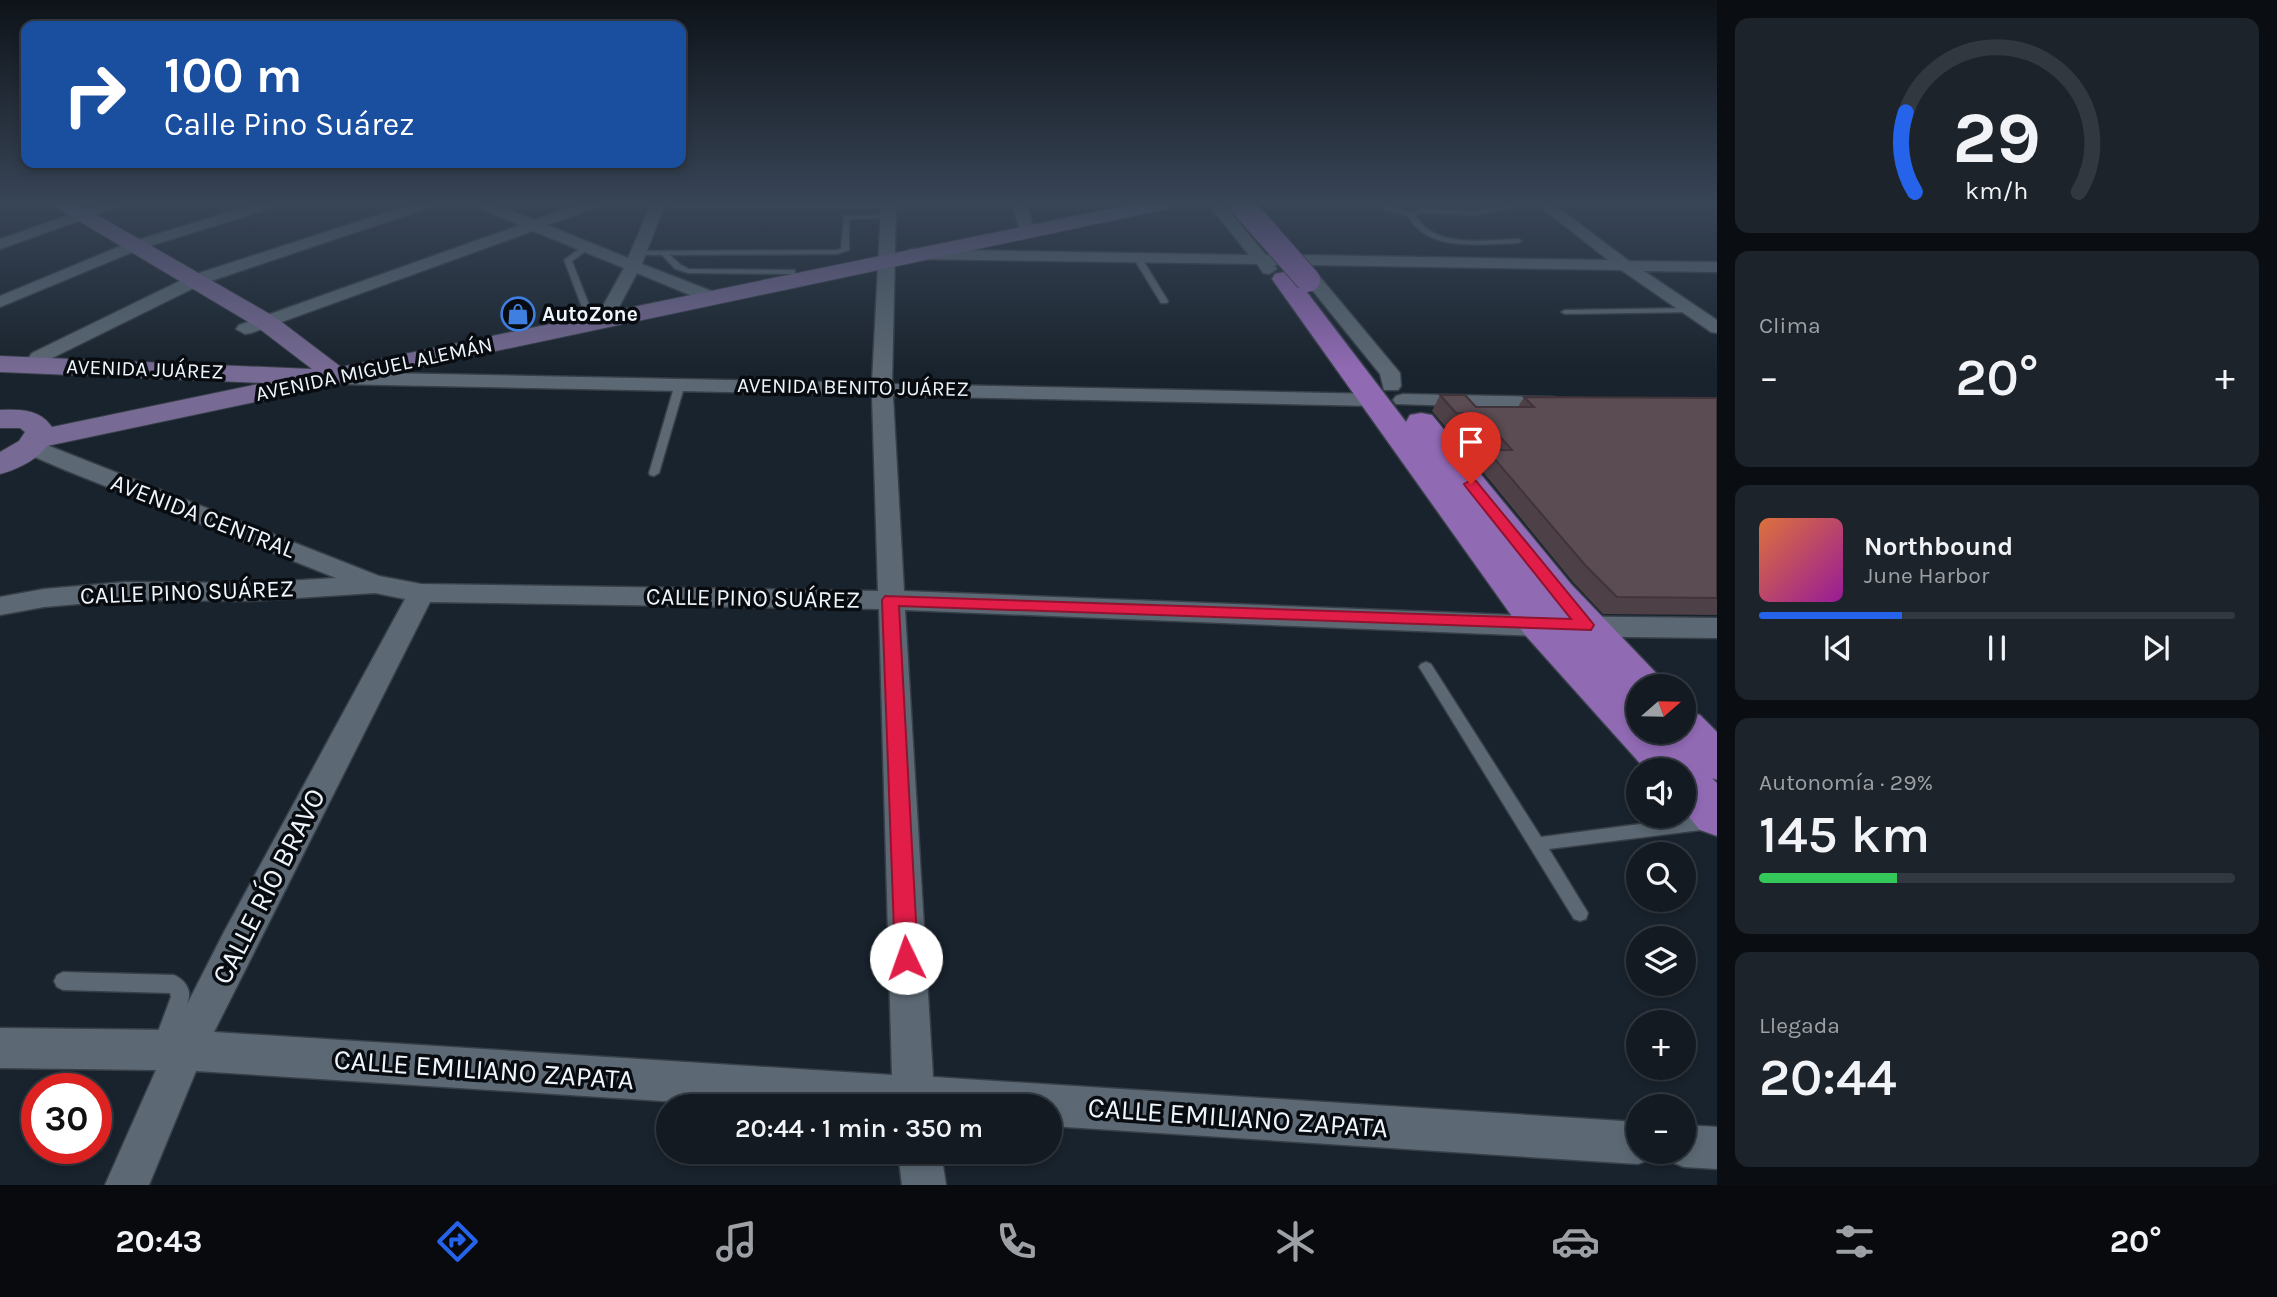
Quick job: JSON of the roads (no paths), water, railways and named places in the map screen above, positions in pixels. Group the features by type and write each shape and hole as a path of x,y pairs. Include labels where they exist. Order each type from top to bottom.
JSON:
{"main road":[{"path":"147,259 330,373"},
{"name":"AVENIDA MIGUEL ALEMÁN","path":"707,295 792,272 875,259"},
{"name":"AVENIDA MIGUEL ALEMÁN","path":"330,373 880,259"},
{"path":"1278,259 1289,271"},
{"path":"1281,259 1390,395 1585,625 1632,674"},
{"path":"256,326 295,375"},
{"name":"AVENIDA JUÁREZ","path":"0,355 52,361 295,375 330,373"},
{"path":"4,419 52,361"},
{"name":"AVENIDA JUÁREZ","path":"0,364 52,361"},
{"name":"AVENIDA MIGUEL ALEMÁN","path":"36,438 295,375"},
{"path":"1390,395 1540,626 1626,718"},
{"path":"0,465 36,438 30,421 4,419"},
{"path":"1696,739 1717,761"},
{"path":"1650,744 1664,758"},
{"path":"1696,793 1717,816"}],"street":[{"path":"0,302 100,259"},
{"path":"52,361 189,283 260,259"},
{"path":"256,326 441,259"},
{"path":"601,316 636,259"},
{"path":"639,259 707,295"},
{"path":"896,259 882,387 913,1094"},
{"path":"1142,259 1289,271 1717,267"},
{"path":"1276,259 1289,271"},
{"path":"1282,259 1331,359 1390,395"},
{"path":"1617,259 1717,328"},
{"name":"AVENIDA BENITO JUÁREZ","path":"330,373 680,384 1390,395 1569,403"},
{"name":"AVENIDA CENTRAL","path":"36,438 93,474 258,536 375,584"},
{"name":"CALLE PINO SUÁREZ","path":"0,606 87,593 250,592 375,584 421,593 890,600 1540,626 1717,628"},
{"name":"CALLE RÍO BRAVO","path":"127,1185 173,1050 237,943 421,593"},
{"name":"CALLE EMILIANO ZAPATA","path":"0,1048 173,1050 811,1094"},
{"name":"CALLE EMILIANO ZAPATA","path":"1062,1110 1626,1142"},
{"path":"1696,1147 1717,1148"},
{"path":"921,1164 924,1185"}],"lane":[{"path":"569,259 601,316"},
{"path":"670,259 678,267 688,271 792,272"},
{"path":"1138,259 1164,301"},
{"path":"1565,312 1691,310"},
{"path":"654,472 680,384"},
{"path":"1426,667 1580,913"},
{"path":"1537,844 1717,821"},
{"path":"63,981 174,984 179,989 180,997 173,1050"}],"place":[{"name":"AutoZone","path":"518,314"}]}
